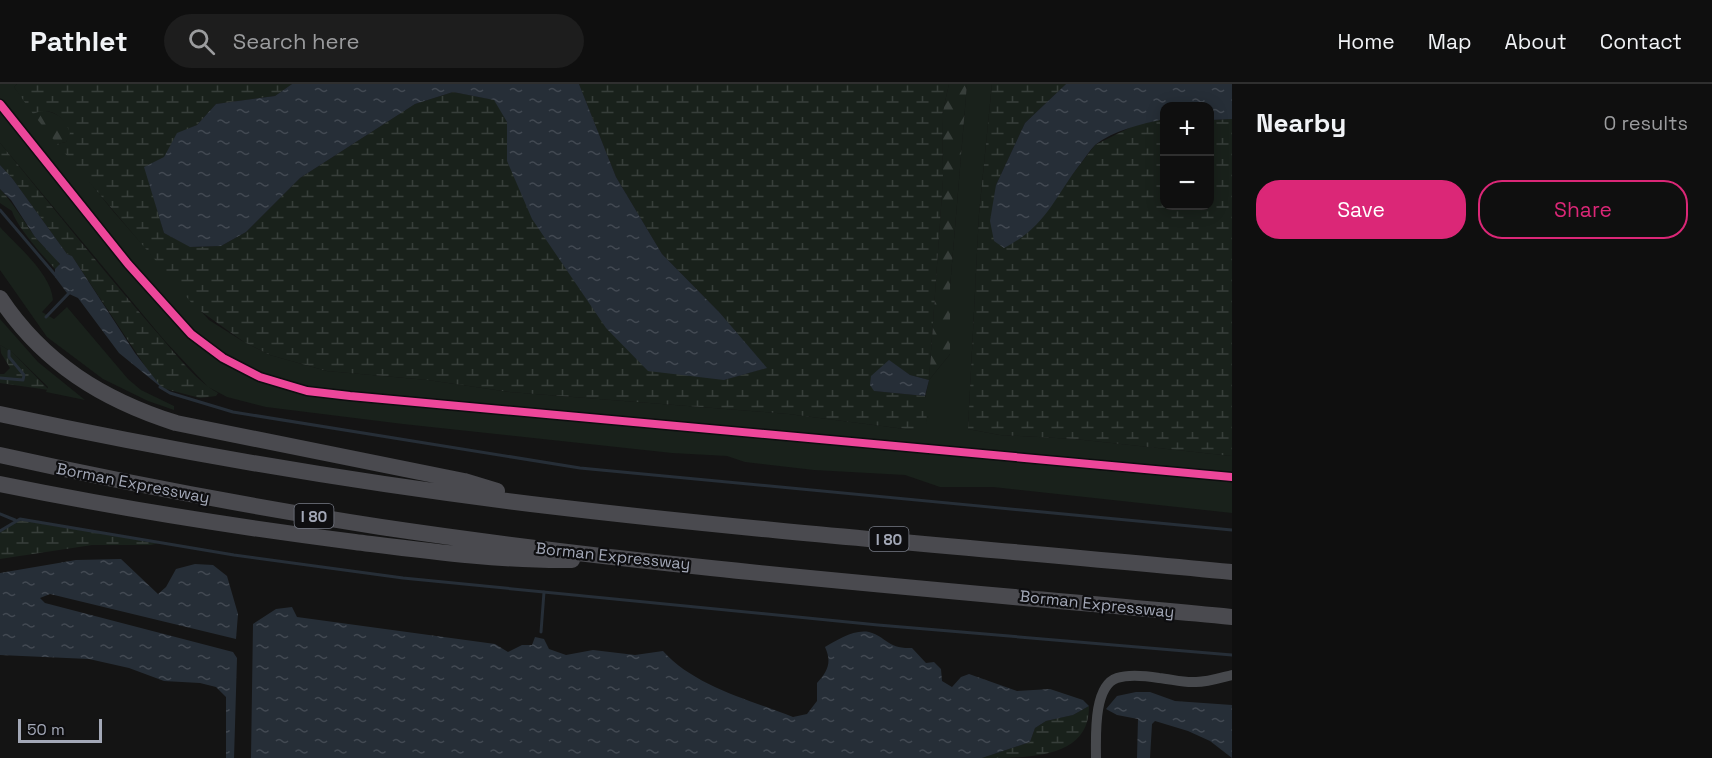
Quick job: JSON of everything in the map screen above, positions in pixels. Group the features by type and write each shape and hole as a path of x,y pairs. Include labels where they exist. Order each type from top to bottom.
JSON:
{"highway":[{"path":"0,298 48,355 88,385 135,410 188,426 464,482 547,506"},
{"name":"I 80","path":"0,414 101,436 297,471 547,506 1232,572"},
{"name":"Borman Expressway","path":"0,455 176,492 306,515 630,558 1232,618"},
{"path":"0,484 215,523 384,546 525,561 630,558"}],"lane":[{"path":"1096,758 1096,725 1101,696 1106,686 1114,678 1127,676 1196,682 1232,675"}],"green space":[{"path":"0,84 17,84 14,87 113,211 209,320 270,355 327,371 428,380 510,392 789,414 913,430 927,423 923,407 929,380 950,354 950,287 967,84 992,84 979,214 968,429 1000,435 1075,439 1232,456 1232,513 993,487 940,487 905,475 814,470 745,462 727,456 672,453 403,424 266,407 227,397 208,387 164,340 0,143"},
{"path":"17,84 292,84 275,96 216,104 197,125 177,134 164,158 145,167 164,233 191,247 221,246 246,232 300,178 415,104 453,92 495,100 507,122 507,161 724,380 766,368 720,313 662,254 616,177 579,84 949,84 942,115 943,179 929,380 910,375 889,361 874,391 925,396 927,423 925,428 913,430 789,414 510,392 428,380 327,371 270,355 244,342 195,307 57,144 66,142 70,133 61,118 45,111 33,114 14,87"},
{"path":"949,84 967,84 950,287 950,354 929,380 943,179 942,115"},
{"path":"992,84 1066,84 1025,123 996,185 1069,179 1095,145 1135,125 1160,120 1160,210 1214,210 1214,120 1232,119 1232,456 1075,439 1000,435 968,429 979,214"},
{"path":"40,110 51,112 63,119 71,133 66,142 57,144 33,114"},
{"path":"0,143 176,355 200,380 218,393 216,396 200,398 162,388 153,378 72,256 67,254 0,165"},
{"path":"0,189 60,267 55,269 25,233 12,211 0,203"},
{"path":"0,227 32,260 51,290 53,300 42,312 54,319 67,307 128,379 141,390 174,406 174,410 148,401 103,379 47,337 0,270"},
{"path":"0,319 38,362 85,400 46,392 48,387 13,353 0,345"},
{"path":"0,345 13,353 49,390 0,383 0,374 4,374 10,368 1,353"},
{"path":"20,519 159,543 92,545 0,559 0,531"},
{"path":"1089,706 1087,723 1080,736 1069,745 1054,752 1038,755 982,758 1030,742 1035,728 1046,721 1073,715"}],"water":[{"path":"292,84 579,84 616,177 662,254 720,313 767,368 724,380 648,371 606,328 532,219 507,161 507,122 494,100 453,92 415,104 300,178 246,232 221,246 190,247 164,233 144,167 164,157 177,133 197,125 216,104 275,96"},
{"path":"1066,84 1232,84 1232,119 1214,120 1214,102 1160,102 1160,120 1128,128 1095,145 1040,221 1019,240 1004,248 994,241 990,221 996,185 1025,123"},
{"path":"0,165 67,254 72,256 135,353 162,388 119,353 78,298 67,293 55,277 55,269 60,264 35,237 11,200 0,189"},
{"path":"889,360 910,375 929,380 925,396 874,391 870,385 871,376"},
{"path":"121,559 158,594 166,587 176,569 195,564 213,565 227,576 238,614 236,639 50,594 40,598 45,603 233,652 237,658 234,758 226,758 226,697 216,687 200,683 164,681 129,668 89,659 0,655 0,573 76,560"},
{"path":"292,607 297,617 495,644 508,652 522,645 532,645 535,637 544,639 549,649 566,655 593,650 635,655 663,651 690,674 706,683 793,717 807,714 817,701 817,683 824,674 828,662 825,647 846,636 863,631 875,634 897,647 912,648 926,663 934,662 941,669 942,681 952,687 961,677 969,674 1017,691 1050,689 1083,700 1089,706 1073,715 1046,721 1035,728 1030,742 982,758 251,758 253,624 276,609"},
{"path":"1150,692 1175,701 1232,705 1232,758 1210,741 1188,731 1155,721 1152,724 1150,758 1137,758 1138,719 1117,715 1106,709 1117,696"}],"waterway":[{"path":"0,210 57,277"},
{"path":"46,317 70,292"},
{"path":"0,378 23,380 24,375 9,357 9,351"},
{"path":"160,387 170,393 233,412 580,468 1232,530"},
{"path":"0,514 15,520"},
{"path":"0,531 20,519 234,555 403,578 878,625 1232,655"},
{"path":"541,632 544,592"}],"cycle path":[{"path":"0,104 128,264 191,334 223,358 260,377 307,391 350,396 1232,477"}]}
